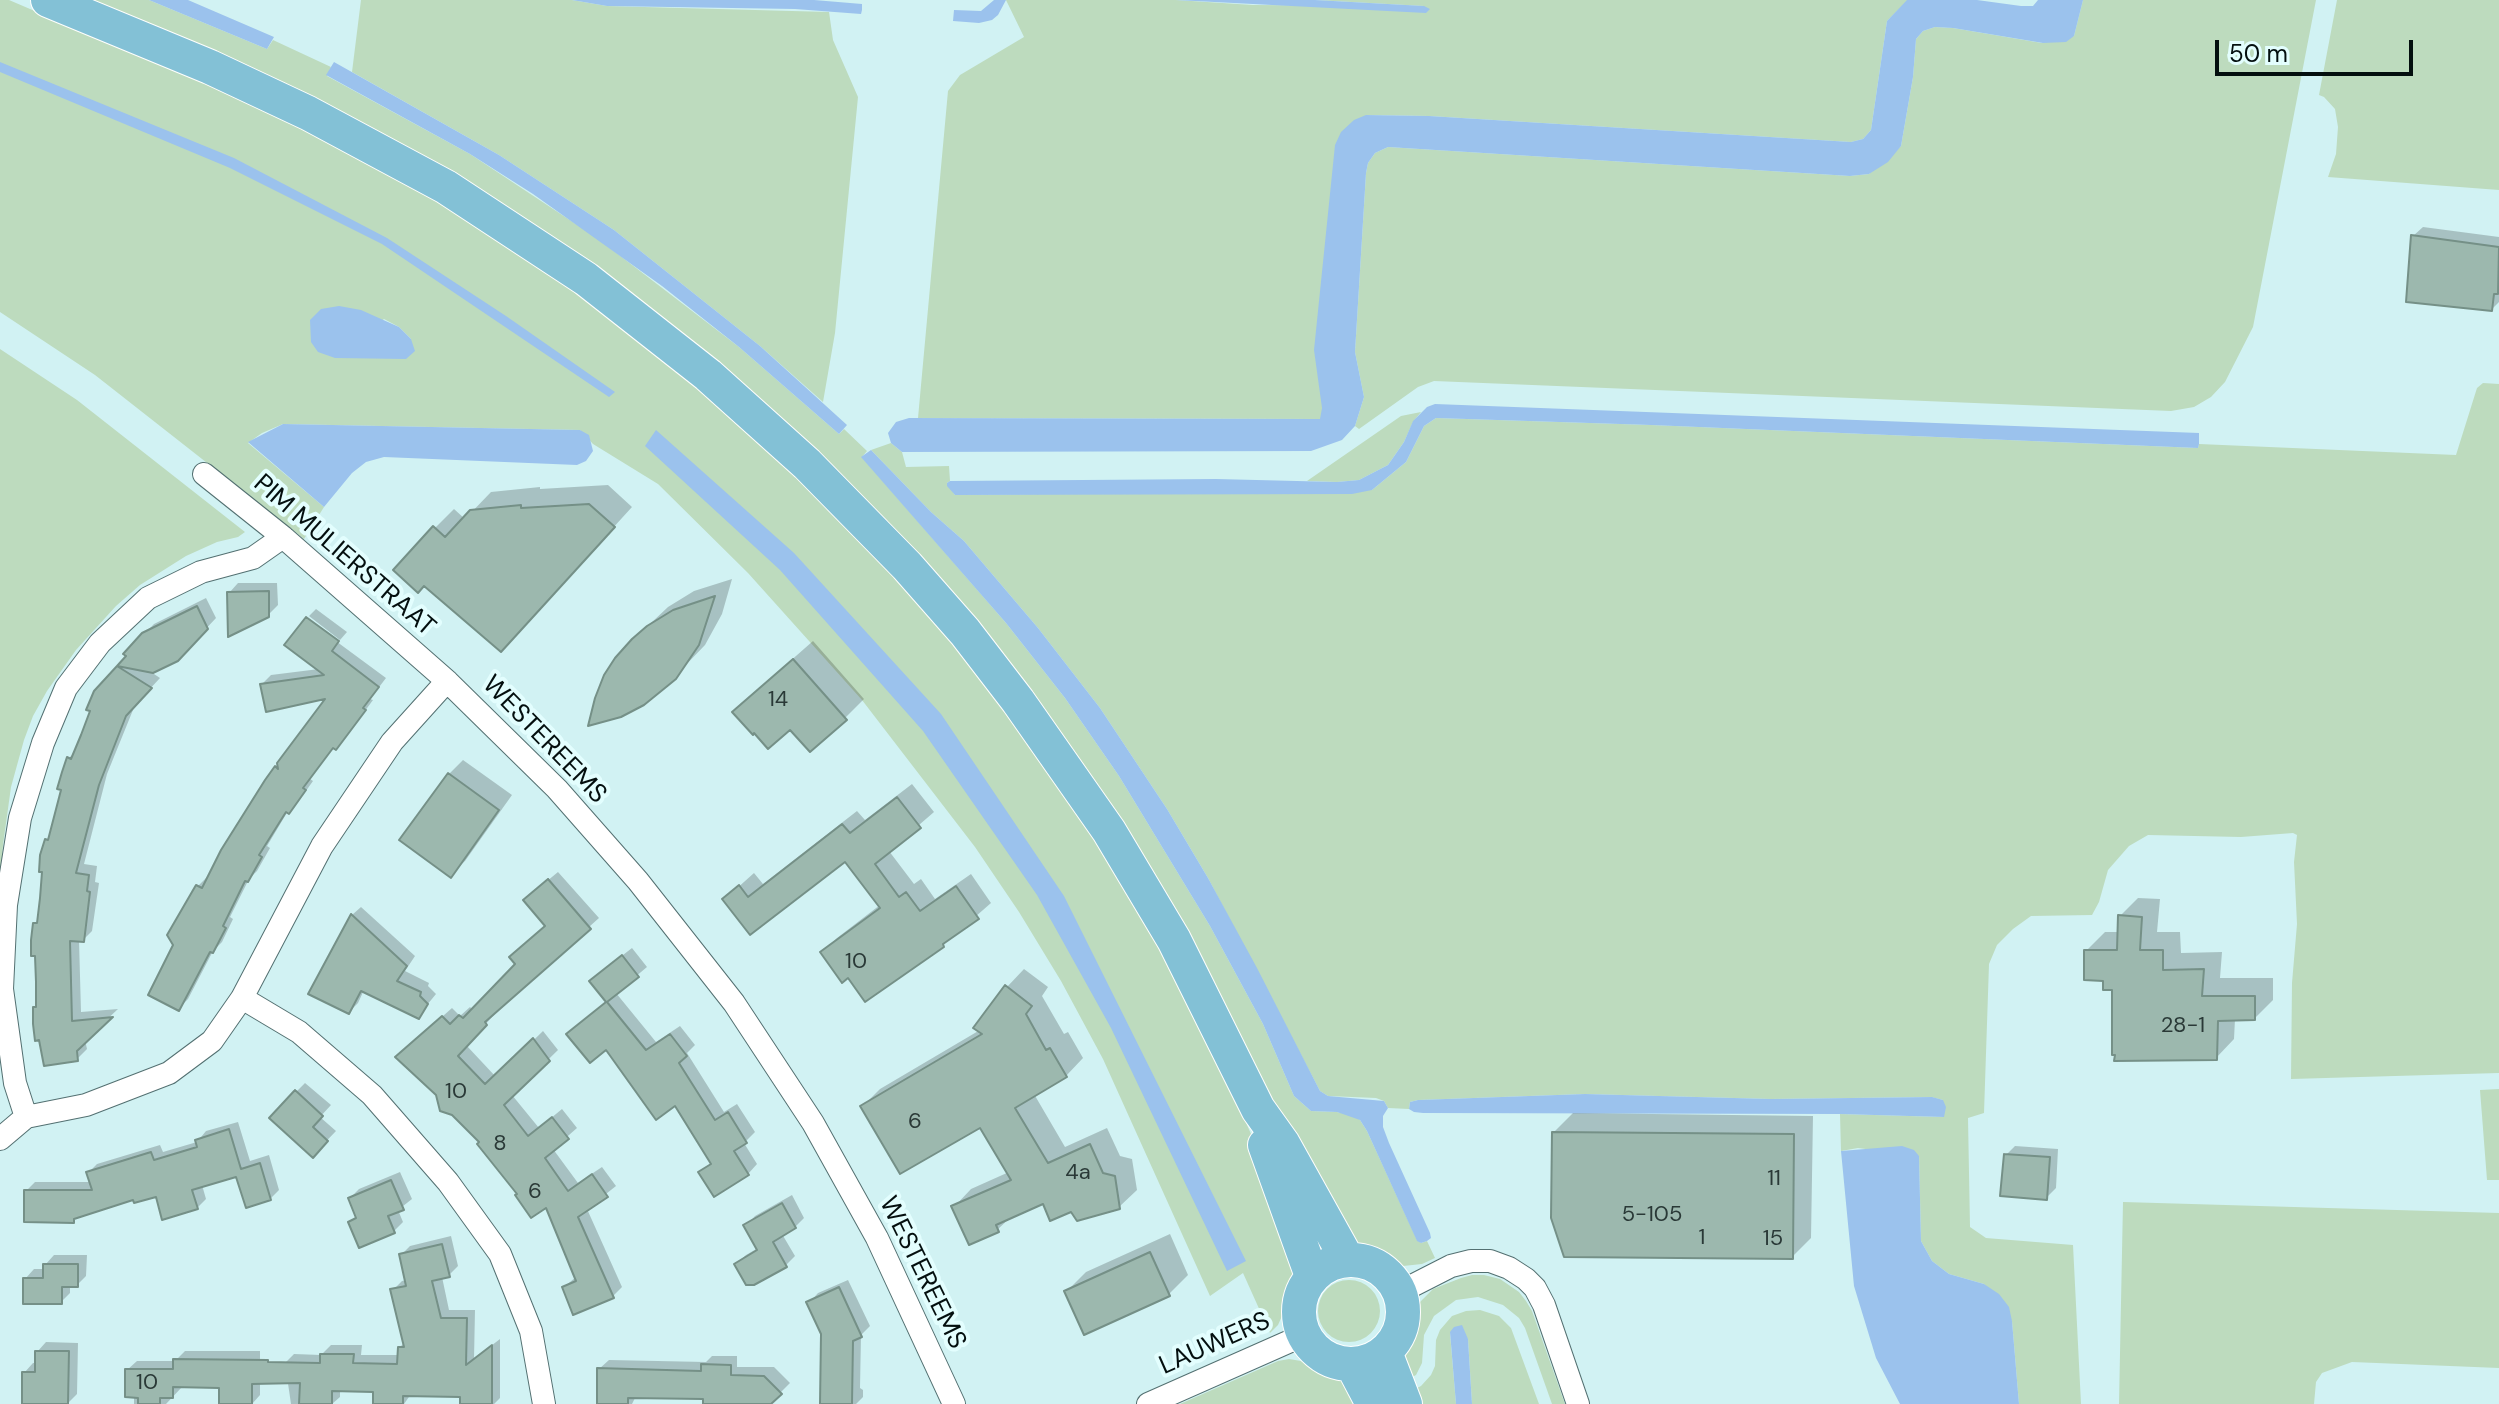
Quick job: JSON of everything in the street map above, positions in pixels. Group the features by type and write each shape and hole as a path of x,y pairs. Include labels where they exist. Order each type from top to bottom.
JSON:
{"main road":[{"path":"48,0 266,93 446,187 586,279 708,375 807,464 907,566 965,632 1018,701 1109,831 1174,940 1258,1109 1283,1144 1347,1259"},
{"path":"1258,1109 1267,1152 1312,1276"},
{"path":"1347,1259 1368,1262 1387,1273 1400,1292 1404,1313 1398,1335 1385,1352 1371,1360 1352,1364 1334,1361 1317,1351 1304,1335 1299,1314 1302,1294 1312,1276 1328,1265 1347,1259"},
{"path":"1385,1352 1405,1404"},
{"path":"1352,1364 1373,1404"}],"street":[{"name":"PIM MULIERSTRAAT","path":"204,474 283,537 447,681"},
{"path":"26,1117 15,1083 2,989 6,905 20,818 43,743 66,688 100,643 148,598 201,572 253,558 283,537"},
{"name":"WESTEREEMS","path":"0,1139 26,1117 86,1105 169,1073 212,1041 242,998 322,846 392,742 447,681 557,789 638,881 734,1003 813,1123 870,1225 954,1404"},
{"path":"242,998 299,1032 372,1095 448,1182 500,1254 531,1331 544,1404"},
{"path":"1400,1292 1451,1266 1471,1261 1490,1261 1509,1268 1535,1288 1544,1305 1578,1404"},
{"name":"LAUWERS","path":"1148,1404 1304,1335"}],"green space":[{"path":"0,0 9,0 319,135 451,208 587,300 650,348 757,438 869,546 984,679 1080,814 1165,956 1224,1073 1263,1161 1296,1268 1278,1325 1270,1333 1243,1273 1210,1296 1103,1059 1061,981 975,847 862,700 748,573 658,484 593,444 580,430 283,424 248,443 324,507 304,539 95,375 0,312","holes":["384,319 399,327 411,339 370,358 335,358"]},
{"path":"84,0 149,0 267,49 273,40 331,67 327,76 470,154 597,238 739,347 839,434 844,429 867,451 862,457 1006,623 1065,698 1119,776 1210,926 1263,1024 1294,1096 1311,1111 1337,1112 1360,1120 1417,1240 1421,1243 1427,1241 1435,1258 1422,1264 1403,1266 1346,1238 1136,847 707,355"},
{"path":"361,0 572,0 607,6 829,12 833,40 858,97 835,333 823,402 760,346 614,230 499,155 352,72"},
{"path":"1006,0 1176,0 1253,5 1424,6 1315,0 1908,0 1887,21 1871,130 1863,139 1851,142 1429,116 1366,115 1321,419 918,418 948,91 960,75 1024,37"},
{"path":"2083,0 2316,0 2253,327 2225,382 2211,397 2194,407 2171,411 1434,381 1418,387 1359,429 1355,426 1364,397 1355,352 1366,173 1375,153 1388,147 1850,176 1869,174 1901,146 1916,39 1923,31 1935,27 1953,28 2042,43 2074,36"},
{"path":"2337,0 2499,0 2499,190 2328,177 2336,154 2338,127 2335,109 2319,95"},
{"path":"0,349 77,400 245,532 186,556 140,585 76,650 47,691 24,740 11,787 0,885"},
{"path":"2483,383 2499,384 2499,1073 2291,1079 2292,983 2297,924 2294,862 2297,835 2293,833 2241,837 2148,835 2129,846 2108,870 2092,915 2031,916 2013,929 1997,945 1989,964 1984,1113 1968,1118 1970,1227 1986,1238 2073,1245 2081,1404 2019,1404 2012,1321 1984,1284 1949,1274 1932,1261 1921,1241 1919,1156 1858,1148 1841,1151 1840,1114 1943,1117 1943,1100 1931,1097 1771,1099 1585,1094 1418,1100 1410,1102 1409,1109 1388,1108 1384,1101 1376,1098 1328,1096 1320,1091 1208,878 1100,708 1038,628 964,541 871,450 891,443 902,452 906,467 949,466 950,481 947,483 955,495 1372,490 1406,462 1424,426 1436,418 2456,455 2477,388"},
{"path":"1421,412 1388,465 1359,480 1307,481 1401,416"},
{"path":"2499,1089 2499,1180 2487,1180 2480,1090"},
{"path":"2123,1202 2499,1213 2499,1368 2352,1362 2322,1373 2316,1382 2314,1404 2119,1404"},
{"path":"1472,1275 1500,1279 1526,1301 1565,1404 1552,1404 1519,1318 1503,1305 1478,1297 1456,1300 1434,1316 1424,1335 1422,1363 1416,1375 1405,1381 1403,1356 1420,1302 1433,1289"},
{"path":"1343,1280 1355,1280 1371,1289 1378,1299 1378,1323 1371,1333 1355,1342 1343,1342 1323,1328 1318,1317 1318,1305 1332,1285"},
{"path":"1480,1310 1499,1316 1511,1328 1539,1404 1472,1404 1468,1339 1450,1333 1456,1404 1414,1404 1409,1392 1421,1386 1431,1375 1440,1330 1452,1316"},
{"path":"1278,1361 1301,1361 1344,1381 1361,1404 1180,1404"}],"water":[{"path":"149,0 188,0 274,37 267,49"},
{"path":"572,0 814,0 862,4 862,10 861,14 795,9 607,6"},
{"path":"994,0 1006,0 992,20 979,23 953,21 954,10 981,11"},
{"path":"1176,0 1315,0 1424,6 1430,9 1426,13"},
{"path":"1907,0 1977,0 2033,6 2038,0 2083,0 2074,36 2066,42 2043,43 1953,28 1935,27 1923,31 1916,39 1901,146 1888,162 1869,174 1850,176 1388,147 1375,153 1366,173 1355,352 1364,397 1355,426 1342,440 1311,451 902,452 891,443 888,433 896,422 909,418 1320,419 1322,408 1314,350 1335,145 1341,132 1354,120 1366,115 1429,116 1851,142 1863,139 1871,130 1887,21"},
{"path":"0,62 234,158 387,238 615,392 609,397 382,244 230,168 0,72"},
{"path":"334,62 499,155 614,230 760,346 847,425 839,434 739,347 662,286 533,194 470,154 326,75"},
{"path":"339,306 361,310 399,327 411,339 415,351 406,359 335,358 318,352 311,342 310,320 321,309"},
{"path":"1435,404 2199,433 2199,444 2198,448 1436,418 1424,426 1406,462 1372,490 1352,494 955,495 947,486 950,481 1359,480 1388,465 1404,442 1413,421 1427,407"},
{"path":"283,424 580,430 589,435 593,451 586,461 577,465 384,457 366,462 352,473 324,507 248,442"},
{"path":"656,430 794,553 941,714 1064,896 1246,1261 1227,1271 1111,1028 1037,895 923,731 780,570 645,446"},
{"path":"871,450 964,541 1038,628 1100,708 1208,878 1320,1091 1328,1096 1384,1101 1388,1108 1383,1116 1383,1127 1430,1233 1431,1238 1427,1241 1417,1241 1360,1120 1337,1112 1311,1111 1294,1096 1263,1024 1210,926 1119,776 1065,698 1006,623 861,457"},
{"path":"1585,1094 1771,1099 1932,1097 1943,1100 1946,1107 1944,1117 1423,1113 1409,1109 1410,1102 1418,1100"},
{"path":"1902,1146 1914,1150 1919,1156 1921,1241 1932,1261 1949,1274 1984,1284 1999,1294 2009,1307 2019,1404 1900,1404 1876,1358 1854,1286 1841,1151"},
{"path":"1462,1325 1468,1339 1472,1404 1456,1404 1450,1332"}],"building":[{"path":"2411,235 2499,247 2498,294 2494,294 2492,311 2406,302"},
{"path":"589,504 615,527 501,652 424,586 418,593 393,570 433,526 445,537 470,510 521,505 521,508"},
{"path":"269,591 269,617 228,637 227,592"},
{"path":"715,596 699,645 676,679 644,705 621,717 588,726 604,675 632,639 673,610"},
{"path":"197,606 208,629 178,661 153,673 117,666 126,656 123,654 142,633"},
{"path":"306,617 339,641 332,651 379,687 336,750 333,748 303,788 306,790 289,814 286,812 259,855 262,857 248,882 245,881 223,926 226,928 179,1011 148,995 173,945 167,935 196,885 202,888 221,850 265,780 275,766 278,769 277,763 325,699 266,712 260,684 324,675 284,645"},
{"path":"793,659 847,720 810,752 790,730 768,749 732,712"},
{"path":"117,666 152,688 126,716 99,785 76,873 89,875 84,942 70,941 72,1021 113,1017 77,1051 78,1061 44,1066 39,1040 35,1041 35,956 31,956 33,923 37,923 40,898 40,855 45,839 48,840 61,790 57,789 62,772 67,757 71,759 81,735 90,711 86,710 94,691"},
{"path":"448,773 499,810 451,878 399,840"},
{"path":"897,797 921,828 875,864 899,897 906,892 920,911 956,886 979,919 865,1002 848,978 842,983 820,952 880,908 845,862 750,935 722,899 739,885 748,897 842,824 850,833"},
{"path":"548,879 591,929 485,1022 487,1025 458,1056 485,1084 533,1038 550,1061 504,1105 528,1136 552,1117 569,1139 545,1158 568,1191 592,1174 608,1197 578,1217 614,1298 573,1315 562,1287 576,1281 546,1208 531,1218 517,1194 477,1144 479,1142 452,1115 440,1111 436,1095 395,1057 442,1016 450,1024 459,1015 463,1018 515,964 509,957 545,926 523,900"},
{"path":"351,914 407,966 397,981 421,992 420,996 428,1004 419,1019 361,991 349,1014 308,994"},
{"path":"2118,915 2142,917 2140,950 2163,950 2163,970 2204,969 2202,996 2255,996 2255,1020 2218,1021 2217,1060 2114,1061 2112,990 2103,990 2103,981 2084,980 2084,950 2117,950"},
{"path":"622,955 639,977 607,1002 646,1050 670,1034 687,1056 679,1063 715,1120 728,1112 747,1143 734,1151 749,1175 714,1197 698,1172 711,1164 675,1106 656,1120 606,1050 590,1063 566,1034 606,1002 589,981"},
{"path":"1005,985 1032,1006 1026,1014 1046,1050 1050,1048 1067,1077 1015,1108 1048,1163 1090,1144 1103,1173 1115,1176 1120,1209 1077,1221 1071,1212 1050,1221 1043,1204 996,1225 999,1232 969,1245 951,1206 1011,1180 980,1128 900,1174 860,1106 982,1034 973,1028"},
{"path":"295,1090 323,1116 313,1127 328,1141 313,1158 269,1118"},
{"path":"229,1129 241,1169 260,1163 271,1200 246,1208 236,1177 192,1190 198,1209 162,1220 156,1197 134,1203 133,1200 74,1219 74,1223 24,1222 24,1190 92,1190 86,1172 151,1152 154,1160 197,1147 195,1140"},
{"path":"1552,1132 1794,1134 1793,1259 1564,1257 1551,1218"},
{"path":"2004,1154 2050,1157 2047,1200 2000,1196"},
{"path":"391,1180 404,1210 388,1216 395,1233 359,1248 348,1222 356,1218 348,1198"},
{"path":"782,1203 796,1228 773,1242 787,1267 754,1285 746,1285 734,1264 757,1250 743,1225"},
{"path":"442,1244 450,1277 432,1281 441,1318 467,1318 466,1365 492,1345 492,1404 460,1404 460,1397 403,1396 403,1404 373,1404 373,1392 332,1391 332,1404 299,1404 300,1383 252,1384 252,1404 219,1404 219,1388 173,1387 173,1398 160,1398 160,1404 138,1404 138,1398 125,1397 125,1369 173,1369 173,1359 320,1363 320,1354 354,1354 353,1363 397,1364 398,1347 404,1347 390,1289 406,1286 399,1254"},
{"path":"1150,1252 1170,1296 1084,1335 1064,1291"},
{"path":"43,1264 78,1264 78,1287 62,1287 62,1304 23,1304 23,1278 43,1278"},
{"path":"839,1287 862,1337 853,1341 852,1404 820,1404 821,1334 806,1302"},
{"path":"35,1351 69,1351 68,1404 22,1404 22,1372 35,1372"},
{"path":"701,1364 731,1365 731,1375 764,1376 782,1394 771,1404 703,1404 703,1399 628,1398 628,1404 597,1404 597,1368 701,1371"}]}
